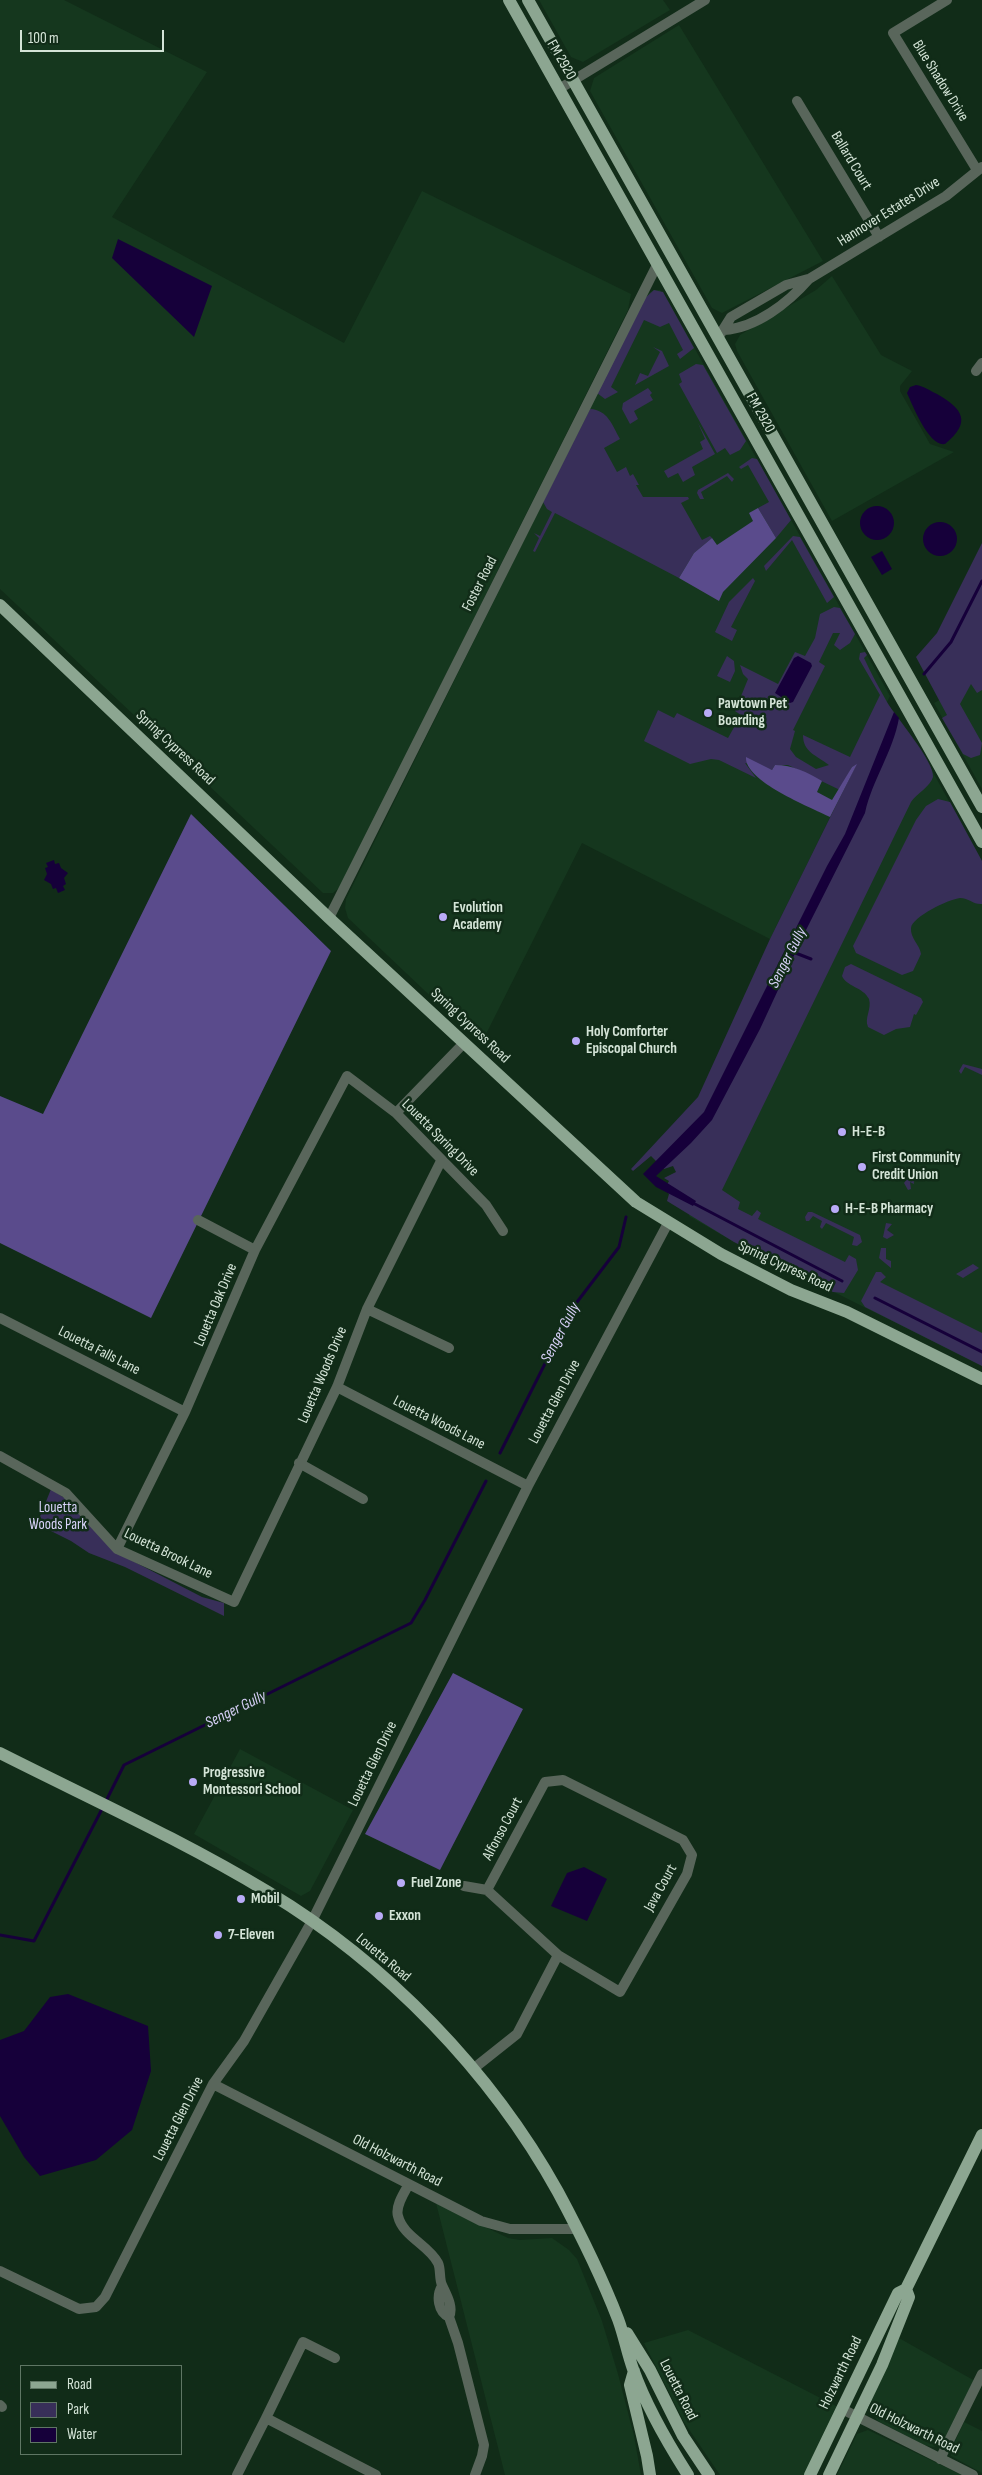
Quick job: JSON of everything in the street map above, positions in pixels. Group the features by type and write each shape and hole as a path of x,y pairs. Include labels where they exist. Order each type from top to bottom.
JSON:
{"main road":[{"name":"FM 2920","path":"509,0 982,842"},
{"name":"FM 2920","path":"528,0 721,333 890,644 982,806"},
{"name":"Spring Cypress Road","path":"0,605 329,918 593,1165 636,1202 721,1254 791,1290 847,1312 982,1380"},
{"name":"Louetta Road","path":"0,1753 253,1883 312,1921 376,1972 428,2019 473,2069 540,2162 577,2229 618,2320 634,2371 668,2444 688,2475"},
{"name":"Holzwarth Road","path":"810,2475 898,2293 906,2289 982,2135"},
{"name":"Holzwarth Road","path":"829,2475 882,2365 909,2297 906,2289"},
{"name":"Louetta Road","path":"618,2320 650,2370 683,2436 709,2475"},
{"path":"634,2371 630,2385 648,2456 650,2475"}],"street":[{"path":"560,89 705,0"},
{"name":"Blue Shadow Drive","path":"947,0 893,33 980,169"},
{"name":"Ballard Court","path":"797,102 879,236"},
{"name":"Hannover Estates Drive","path":"721,333 739,329 775,309 793,297 809,279 946,196 980,169"},
{"name":"Foster Road","path":"329,918 658,263"},
{"name":"Hannover Estates Drive","path":"721,333 731,317 786,285 809,279"},
{"path":"396,1113 464,1044"},
{"name":"Louetta Spring Drive","path":"347,1076 396,1113 486,1205 503,1231"},
{"name":"Louetta Oak Drive","path":"117,1549 185,1412 255,1250 347,1076"},
{"name":"Louetta Woods Drive","path":"234,1602 298,1463 337,1387 367,1309 441,1161"},
{"path":"198,1220 255,1250"},
{"name":"Louetta Glen Drive","path":"0,2271 74,2308 90,2308 102,2302 106,2297 213,2084 244,2041 312,1921 528,1486 668,1223"},
{"path":"367,1309 449,1348"},
{"name":"Louetta Falls Lane","path":"0,1318 185,1412"},
{"name":"Louetta Woods Lane","path":"337,1387 528,1486"},
{"name":"Louetta Brook Lane","path":"0,1456 66,1493 117,1549 234,1602"},
{"path":"298,1463 363,1499"},
{"name":"Java Court","path":"545,1782 563,1780 684,1840 692,1855 686,1874 620,1992 558,1955"},
{"name":"Alfonso Court","path":"487,1890 545,1782"},
{"path":"464,1886 487,1890 558,1955 517,2034 473,2069"},
{"name":"Old Holzwarth Road","path":"213,2084 481,2221 499,2227 528,2230 577,2229"},
{"path":"409,2184 399,2203 397,2215 403,2227 438,2262 442,2286 446,2290 451,2313 449,2317 458,2343 484,2445 482,2456 474,2475"},
{"path":"237,2475 303,2342 335,2358"},
{"path":"940,2459 982,2374"},
{"name":"Old Holzwarth Road","path":"842,2409 973,2475"},
{"path":"266,2418 365,2472 376,2475"}],"shaded area":[{"path":"0,0 64,0 207,72 112,217 344,343 422,191 631,294 628,310 340,887 333,893 323,893 0,589"},
{"path":"539,0 663,0 670,10 583,62 571,57"},
{"path":"679,25 823,261 722,313 712,308 590,91 594,78"},
{"path":"832,276 881,355 912,371 900,386 900,391 930,444 954,452 832,521 737,351 735,344 740,335 816,290"},
{"path":"654,290 660,290 668,301 890,696 770,939 582,843 481,1044 348,918 345,908 346,899 610,366 649,293"},
{"path":"758,508 776,538 723,592 719,601 679,578 694,553 712,538 717,545 753,521 749,513"},
{"path":"982,677 982,789 934,703"},
{"path":"919,747 982,861 982,1366 734,1242 689,1216"},
{"path":"746,757 772,770 775,765 782,765 811,775 822,781 817,792 832,800 852,767 857,764 830,817 766,784 748,766"},
{"path":"191,814 331,951 151,1318 0,1243 0,1096 43,1114"},
{"path":"453,1673 523,1709 440,1870 365,1834"},
{"path":"240,1749 353,1810 310,1891 301,1896 194,1834"},
{"path":"436,2203 508,2238 520,2240 552,2238 569,2250 577,2259 602,2321 618,2374 634,2436 641,2475 505,2475"},
{"path":"688,2330 838,2407 805,2475 720,2475 684,2422 644,2343"},
{"path":"899,2338 975,2381 945,2441 940,2445 933,2447 924,2445 878,2421 871,2413 870,2403"},
{"path":"964,2422 982,2431 982,2473 951,2456 951,2450"},
{"path":"868,2430 962,2475 837,2475 857,2434"}],"green space":[{"path":"654,290 663,292 694,348 680,359 677,354 683,350 669,323 660,327 644,320 611,387 618,392 605,399 597,393 645,298"},
{"path":"653,347 662,351 669,366 635,385 640,373 648,376 660,352"},
{"path":"696,364 703,365 746,441 740,450 730,455 725,448 717,453 679,384 682,382 679,374"},
{"path":"648,388 652,393 650,395 653,400 634,411 638,419 630,424 622,409 623,403"},
{"path":"590,409 605,415 620,439 604,448 617,472 626,467 630,476 633,474 639,485 636,485 643,497 688,497 689,499 681,503 702,540 710,536 712,538 694,553 679,578 555,513 535,552 533,551 539,538 534,533 540,536 552,512 547,509 543,502"},
{"path":"698,423 715,454 692,467 695,475 683,482 678,473 668,478 664,471 703,449 700,442 705,439"},
{"path":"752,458 757,459 791,520 776,538 758,508 769,502 748,465 741,469 739,467"},
{"path":"728,473 734,479 732,482 727,476 701,492 704,499 700,499 697,493 698,490"},
{"path":"793,536 800,537 834,597 827,603 792,540 766,571 764,566"},
{"path":"982,543 982,690 977,693 971,684 960,704 982,743 980,755 971,758 963,754 942,718 947,715 916,657 937,633"},
{"path":"753,578 755,581 731,627 737,630 732,641 715,632 729,602"},
{"path":"834,607 840,608 855,634 850,643 840,650 834,645 840,633 833,633 819,662 825,666 793,730 795,731 790,749 796,757 816,769 829,765 808,749 803,735 850,757 880,695 859,659 860,653 865,652 867,655 864,658 881,691 891,709 928,761 933,777 929,784 911,802 722,1190 740,1202 738,1209 752,1216 757,1210 761,1213 758,1219 845,1262 849,1255 856,1259 858,1270 844,1293 833,1292 734,1242 667,1201 669,1194 665,1188 669,1181 664,1178 676,1172 673,1166 664,1169 651,1156 633,1171 631,1169 698,1097 770,939 856,765 852,767 840,790 788,765 775,765 772,770 745,763 756,778 719,760 711,759 690,764 644,741 658,710 674,718 677,713 728,738 741,715 735,711 748,679 743,674 740,665 778,684 795,652 805,656 815,638 820,614"},
{"path":"727,656 734,661 735,671 730,682 717,676"},
{"path":"938,799 950,802 982,861 982,904 963,898 955,899 932,909 918,919 913,924 911,932 921,954 913,971 902,975 856,953 853,946 916,820 926,806"},
{"path":"851,964 921,998 923,1002 916,1015 914,1014 910,1027 896,1029 884,1035 868,1027 869,999 863,992 847,983 842,976 845,967"},
{"path":"963,1064 982,1069 982,1075 965,1067 961,1074 959,1071"},
{"path":"913,1173 914,1184 910,1182 911,1189 908,1190 904,1183"},
{"path":"808,1212 812,1212 860,1235 862,1242 857,1246 852,1245 854,1237 826,1223 822,1229 820,1227 822,1221 813,1216 809,1221 806,1221 805,1217"},
{"path":"886,1223 892,1224 887,1230 894,1235 887,1239 883,1237"},
{"path":"881,1248 886,1248 886,1259 891,1261 891,1268 879,1258"},
{"path":"973,1264 979,1268 963,1278 956,1274"},
{"path":"876,1272 881,1272 886,1277 880,1282 982,1333 982,1366 865,1307 861,1301"},
{"name":"Louetta Woods Park","path":"51,1489 66,1499 121,1555 202,1597 224,1603 224,1616 125,1567 89,1553 71,1541 43,1527 35,1529"}],"water":[{"path":"118,239 212,286 194,337 112,258"},
{"path":"916,385 924,387 946,400 953,405 961,416 959,429 945,444 933,439 917,416 907,393 910,387"},
{"path":"877,506 884,507 889,511 893,516 893,530 889,535 884,539 877,540 870,539 865,535 861,530 860,523 861,516 865,511 870,507"},
{"path":"940,522 952,527 957,539 952,551 940,556 928,551 923,539 928,527"},
{"path":"882,551 892,569 882,575 871,557"},
{"path":"798,656 811,663 812,666 793,702 790,703 775,693 794,658"},
{"path":"894,712 899,718 896,730 872,789 865,813 803,936 760,1029 712,1120 656,1176 696,1201 693,1206 656,1187 643,1174 704,1112 827,866 845,834"},
{"path":"54,860 55,864 59,863 61,868 68,873 64,878 66,884 63,886 65,890 58,893 56,888 53,889 51,884 44,880 47,874 45,868 48,867 46,863"},
{"path":"584,1867 607,1879 587,1921 551,1906 567,1873"},
{"path":"68,1994 148,2026 151,2071 132,2130 96,2160 40,2176 24,2157 0,2116 0,2040 24,2031 50,1997"}],"waterway":[{"name":"Senger Gully","path":"924,674 951,642 982,581"},
{"path":"793,952 811,959"},
{"path":"693,1203 842,1281"},
{"name":"Senger Gully","path":"500,1453 574,1306 619,1247 626,1217"},
{"path":"875,1298 982,1352"},
{"name":"Senger Gully","path":"106,1801 124,1765 411,1623 425,1600 486,1481"},
{"name":"Senger Gully","path":"0,1935 34,1941 103,1807"}],"place":[{"name":"Pawtown Pet Boarding","path":"708,713"},
{"name":"Evolution Academy","path":"443,917"},
{"name":"Holy Comforter Episcopal Church","path":"576,1041"},
{"name":"H-E-B","path":"842,1132"},
{"name":"First Community Credit Union","path":"862,1167"},
{"name":"H-E-B Pharmacy","path":"835,1209"},
{"name":"Progressive Montessori School","path":"193,1782"},
{"name":"Fuel Zone","path":"401,1883"},
{"name":"Mobil","path":"241,1899"},
{"name":"Exxon","path":"379,1916"},
{"name":"7-Eleven","path":"218,1935"}]}
